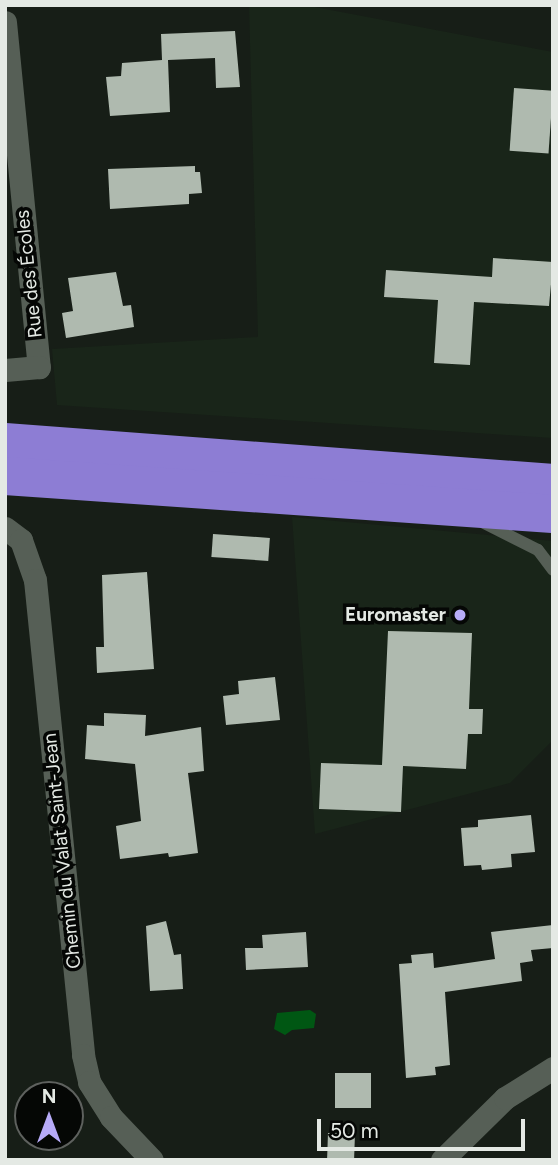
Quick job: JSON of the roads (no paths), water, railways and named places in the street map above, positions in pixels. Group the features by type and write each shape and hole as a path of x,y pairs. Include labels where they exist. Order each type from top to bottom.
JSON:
{"highway":[{"path":"5,442 553,483"},
{"path":"5,476 553,514"}],"street":[{"name":"Rue des Écoles","path":"5,370 39,367 6,37"},
{"name":"Chemin du Valat Saint-Jean","path":"5,528 21,540 35,580 83,1055 89,1082 111,1118 152,1160"},
{"path":"442,1160 505,1098 553,1068"}],"lane":[{"path":"449,507 538,550 553,570"}],"place":[{"name":"Euromaster","path":"460,615"}]}
